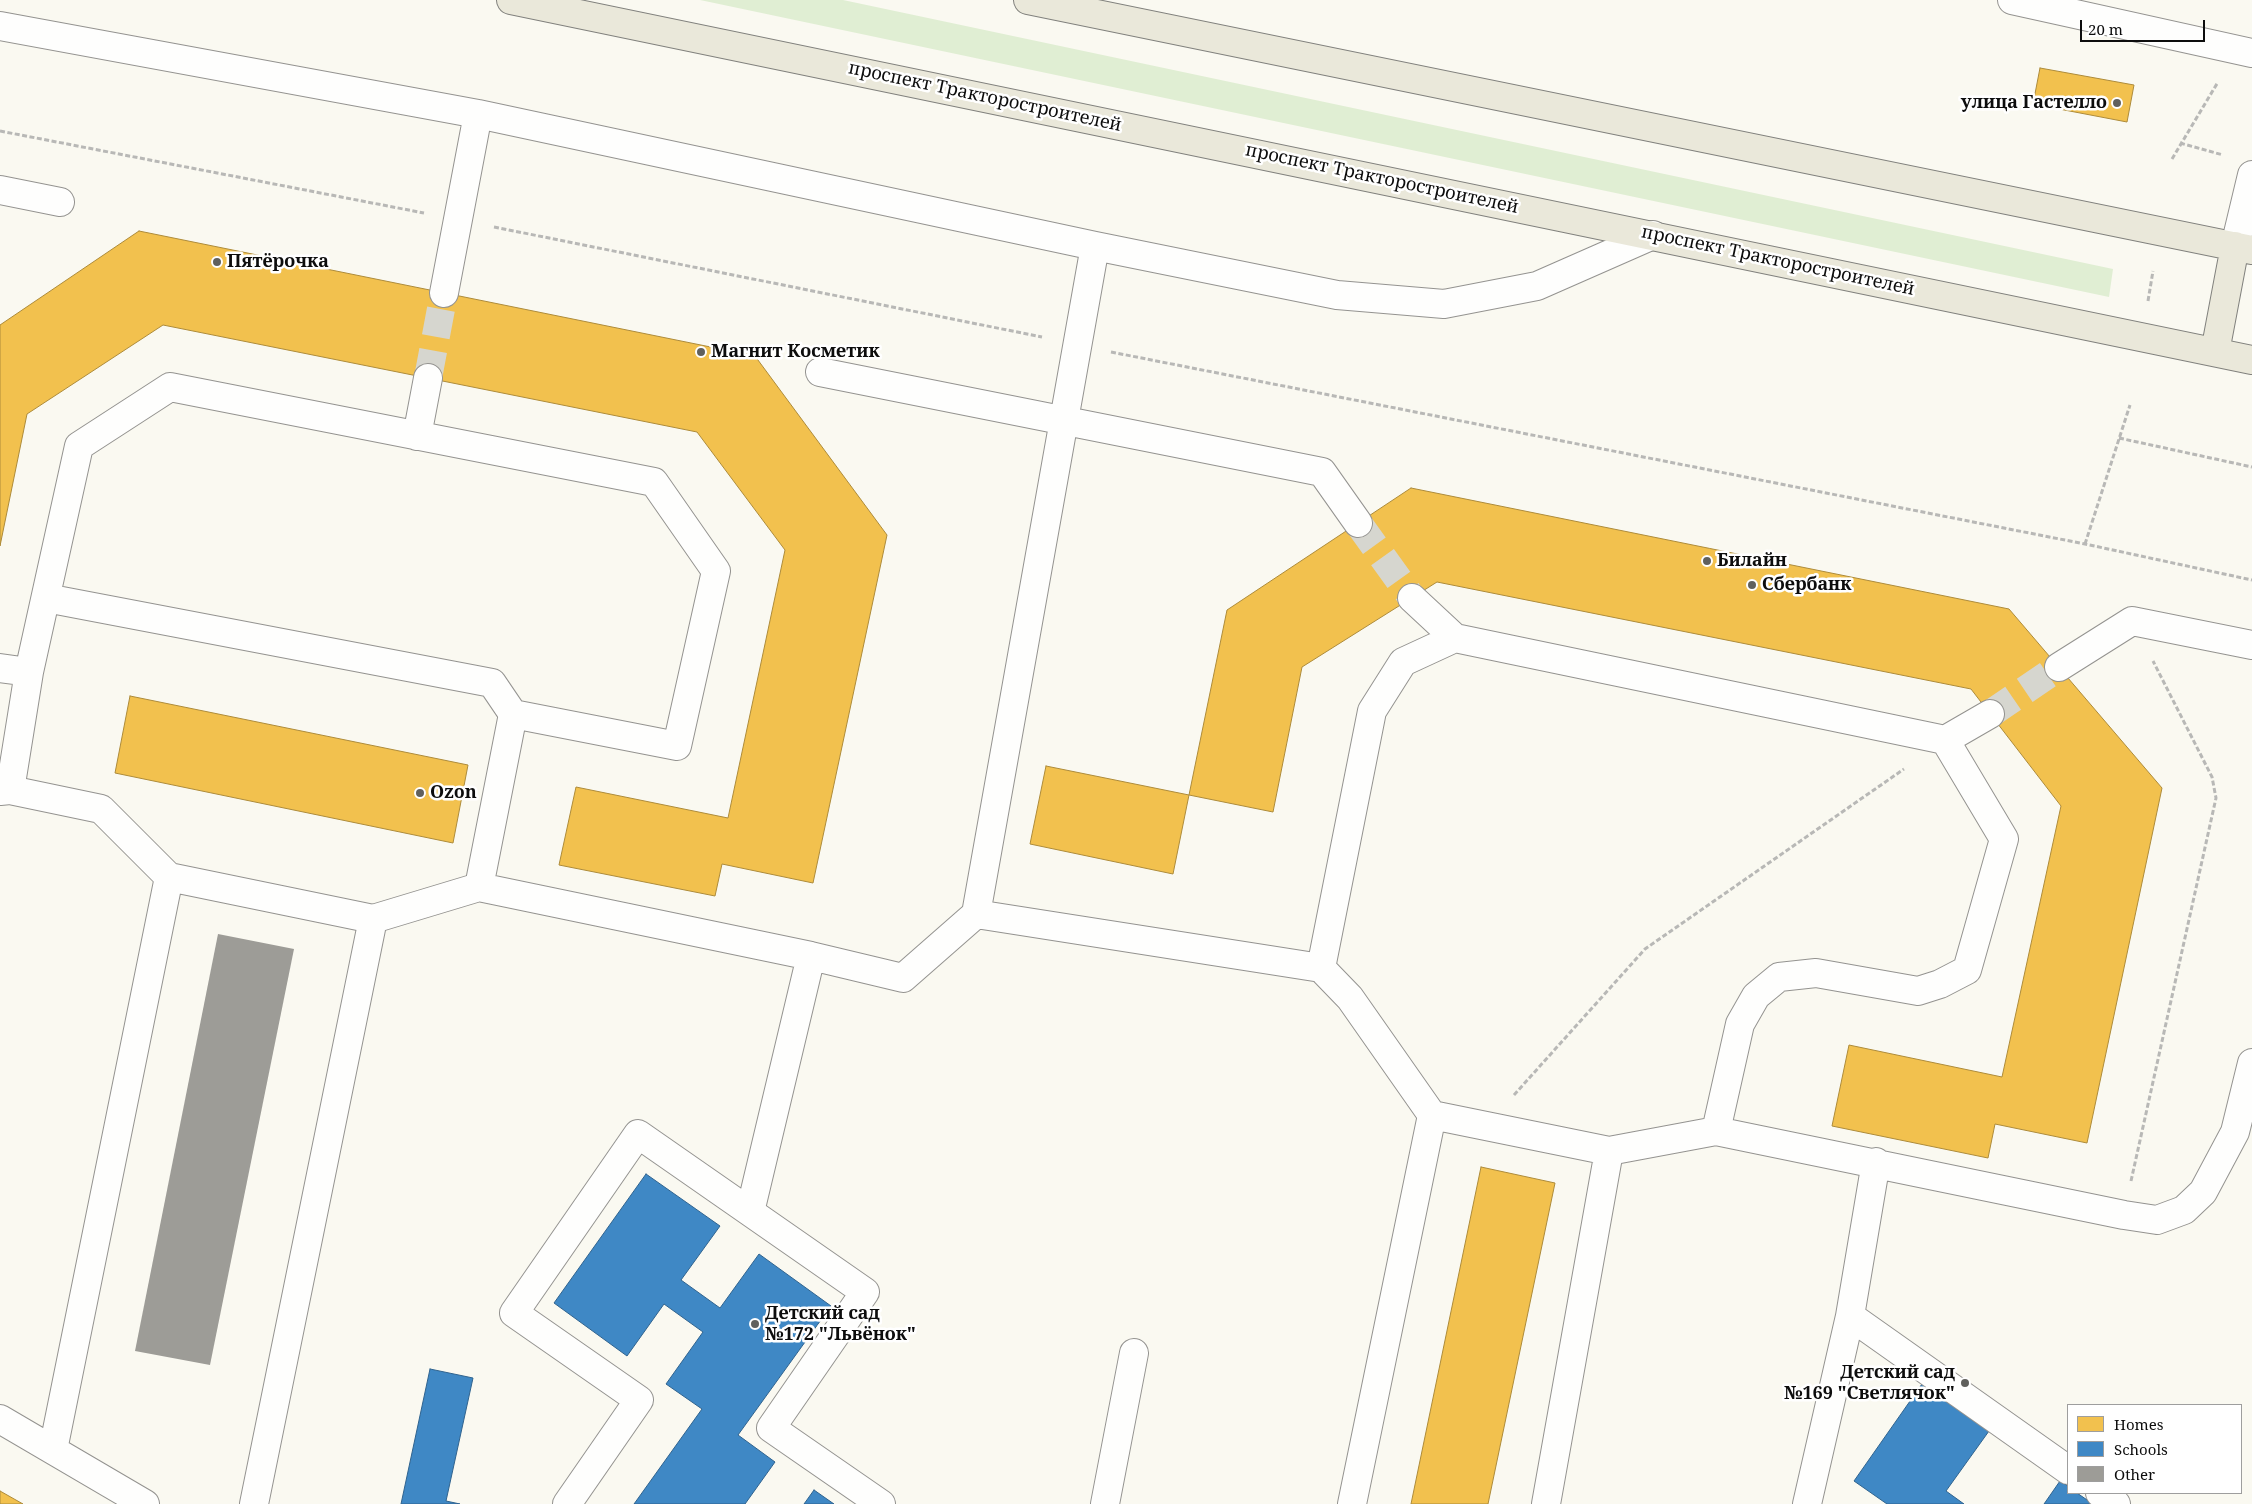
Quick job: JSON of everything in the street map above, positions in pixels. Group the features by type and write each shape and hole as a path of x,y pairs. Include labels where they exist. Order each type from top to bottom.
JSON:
{"main road":[{"name":"проспект Тракторостроителей","path":"511,0 2252,360"},
{"path":"1028,0 2244,248 2215,352"}],"street":[{"path":"2012,0 2245,51"},
{"path":"0,26 478,114 1095,246 1337,295 1444,304 1537,286 1652,235"},
{"path":"444,293 478,114"},
{"path":"2244,248 2252,175"},
{"path":"0,190 60,202"},
{"path":"46,598 492,683 513,714 677,746 716,572 654,482 170,387 79,446 29,672 5,791 101,809 169,877 372,919 479,887 811,956 903,978 976,914 1095,246"},
{"path":"820,372 1322,472 1358,523"},
{"path":"416,436 428,378"},
{"path":"1412,598 1455,638 1945,740 1990,714"},
{"path":"2059,667 2132,621 2252,646"},
{"path":"1321,968 1372,710 1403,662 1455,638"},
{"path":"0,668 29,672"},
{"path":"479,887 513,714"},
{"path":"1716,1131 1740,1024 1756,996 1779,978 1816,973 1918,991 1940,984 1967,970 2004,839 1945,740"},
{"path":"53,1450 169,877"},
{"path":"976,914 1321,968 1350,998 1432,1115 1609,1151 1716,1131 1876,1162 2124,1215 2157,1220 2184,1210 2203,1192 2243,1134 2252,1063"},
{"path":"254,1504 372,919"},
{"path":"750,1212 811,956"},
{"path":"1352,1504 1432,1115"},
{"path":"567,1504 639,1400 514,1313 638,1134 866,1292 771,1428 881,1504"},
{"path":"1546,1504 1609,1151"},
{"path":"1807,1504 1850,1316 1876,1162"},
{"path":"1850,1316 2067,1469"},
{"path":"1105,1504 1134,1353"},
{"path":"0,1419 145,1504"},
{"path":"2101,1494 2116,1504"}],"path":[{"path":"2172,158 2180,143 2245,51"},
{"path":"0,131 458,220 2084,544 2252,580"},
{"path":"2180,143 2225,156"},
{"path":"2148,302 2153,271"},
{"path":"2084,544 2130,405"},
{"path":"2120,438 2252,467"},
{"path":"2124,1215 2216,798 2212,777 2132,621"},
{"path":"1487,1126 1645,949 1945,740"}],"green space":[{"path":"700,0 843,0 2113,269 2109,297"}],"building: Homes":[{"path":"2040,68 2134,85 2127,122 2033,104"},
{"path":"139,231 755,356 887,535 813,883 722,864 715,896 559,865 576,787 728,818 785,550 697,432 163,325 27,414 0,546 0,325"},
{"path":"1411,488 2009,609 2162,788 2087,1143 1995,1124 1988,1158 1832,1126 1849,1045 2002,1077 2061,806 1971,689 1437,582 1302,667 1273,812 1189,795 1227,610"},
{"path":"130,696 468,765 453,843 115,773"},
{"path":"1046,766 1189,795 1173,874 1030,844"},
{"path":"1481,1167 1555,1183 1488,1504 1411,1504"},
{"path":"0,1491 23,1504 0,1504"}],"building: Schools":[{"path":"646,1174 720,1226 681,1280 720,1308 759,1254 831,1306 738,1435 775,1462 745,1504 634,1504 702,1409 666,1384 703,1332 664,1304 627,1356 554,1303"},
{"path":"430,1369 473,1378 446,1501 460,1504 401,1504"},
{"path":"1922,1384 1989,1431 1946,1491 1964,1504 1887,1504 1854,1481"},
{"path":"2060,1481 2067,1485 2067,1494 2078,1494 2093,1504 2044,1504"},
{"path":"814,1490 834,1504 804,1504"}],"building: Other":[{"path":"218,934 294,949 210,1365 135,1351"}],"tunnel":[{"path":"428,378 444,293"},
{"path":"1358,523 1412,598"},
{"path":"1990,714 2059,667"}],"place":[{"name":"улица Гастелло","path":"2117,103"},
{"name":"Пятёрочка","path":"217,262"},
{"name":"Магнит Косметик","path":"701,352"},
{"name":"Билайн","path":"1707,561"},
{"name":"Сбербанк","path":"1752,585"},
{"name":"Ozon","path":"420,793"},
{"name":"Детский сад №172 \"Львёнок\"","path":"755,1324"},
{"name":"Детский сад №169 \"Светлячок\"","path":"1965,1383"}]}
